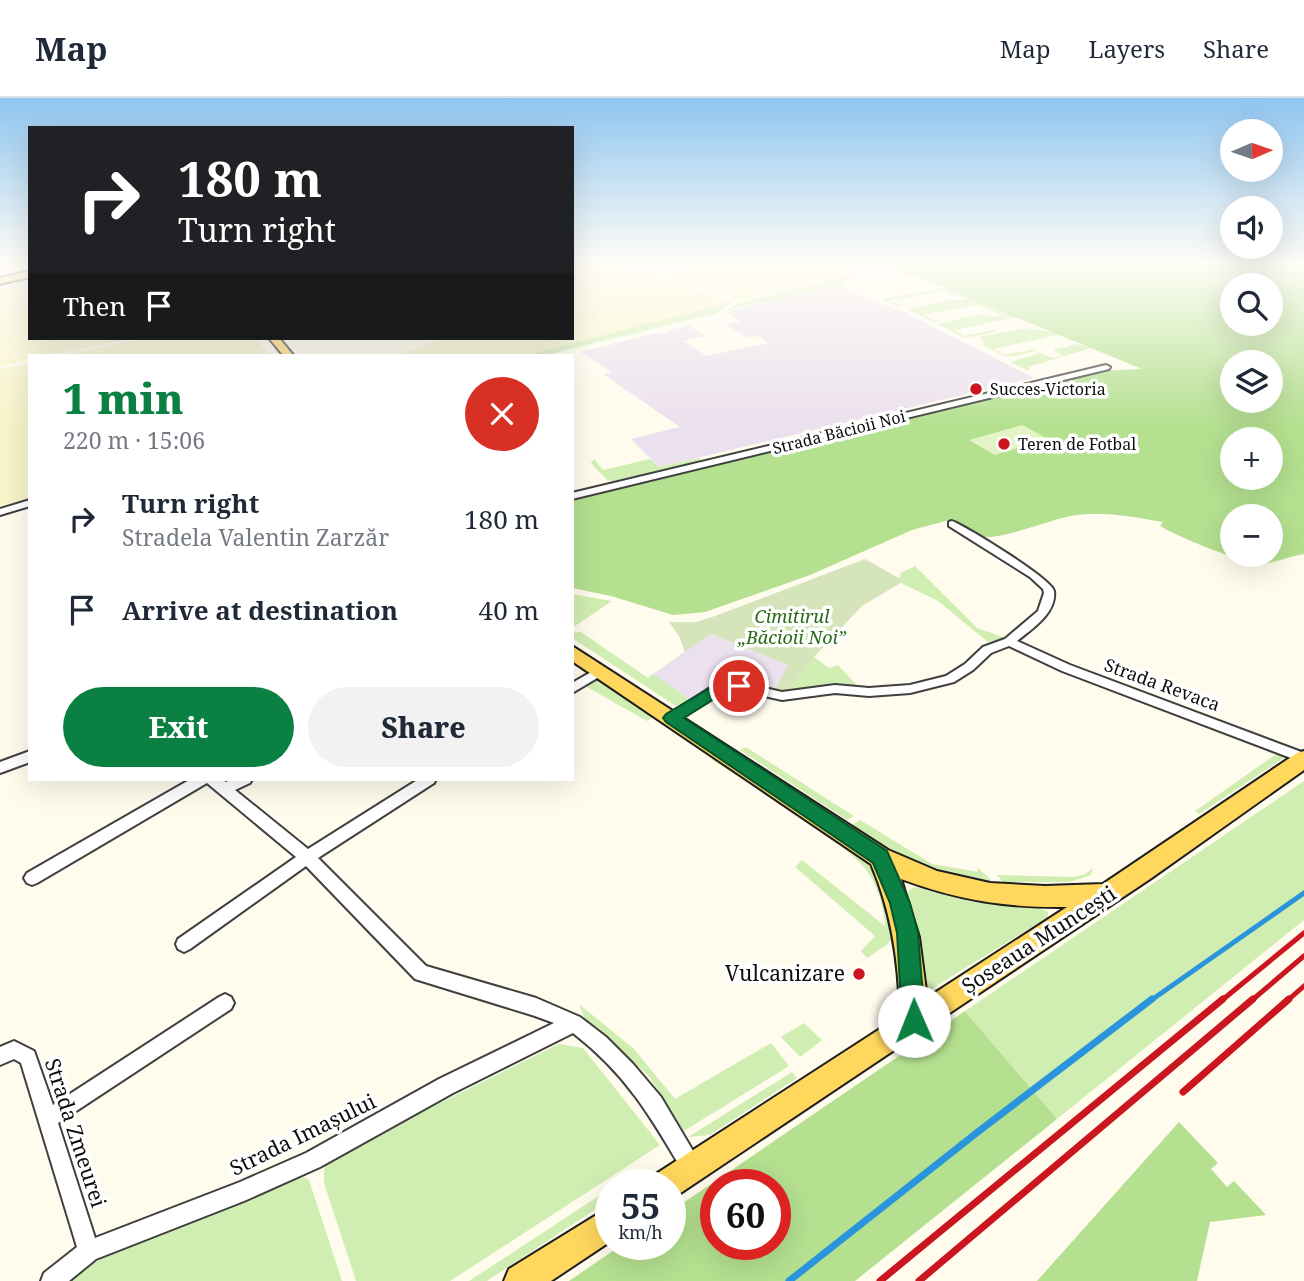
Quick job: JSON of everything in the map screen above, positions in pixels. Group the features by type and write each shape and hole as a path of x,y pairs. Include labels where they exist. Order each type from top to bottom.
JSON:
{"main road":[{"path":"276,340 287,354"},
{"path":"574,653 880,857 930,881 968,891 1042,898 1107,895"},
{"name":"Șoseaua Muncești","path":"686,1172 1107,895 1304,759"},
{"path":"880,857 900,903 908,933 914,1021"},
{"path":"521,1281 595,1232"}],"street":[{"name":"Strada Băcioii Noi","path":"574,496 1107,367"},
{"path":"1,511 28,504"},
{"path":"672,718 730,684 782,696 835,689 869,692 935,684 950,679 969,667 987,650 1009,642 1043,613 1048,588 1034,575 952,524"},
{"name":"Strada Revaca","path":"1009,642 1066,668 1304,759"},
{"path":"574,688 600,671"},
{"path":"0,768 28,757"},
{"path":"32,878 199,781"},
{"path":"215,781 307,857 421,972 536,1007 574,1023 600,1043 641,1086 692,1168"},
{"path":"225,789 241,781"},
{"path":"184,944 307,857 426,781"},
{"path":"48,1119 225,1003"},
{"name":"Strada Imașului","path":"52,1281 89,1251 244,1191 313,1160 446,1086 574,1023"},
{"name":"Strada Zmeurei","path":"0,1056 14,1050 28,1057 89,1251"}],"shaded area":[{"path":"0,316 28,316 28,340 124,340 57,354 28,354 28,360 0,366"},
{"path":"574,316 677,316 530,354 401,354 440,340 574,340"},
{"path":"733,316 912,316 1034,378 659,467 631,439 680,427 603,374 612,372 581,352 660,332 664,335 669,330 689,326 706,336 684,341 706,356 768,343 759,336 748,338 725,324 742,322"},
{"path":"137,340 257,340 268,354 70,354"},
{"path":"28,363 28,499 0,506 0,369"},
{"path":"710,634 789,665 775,690 726,677 692,701 653,674"}],"green space":[{"path":"677,316 704,316 550,354 530,354"},
{"path":"972,316 1018,317 954,330 964,336 993,330 996,332 964,338 938,324"},
{"path":"1013,316 1220,316 1220,336 1283,336 1283,316 1304,316 1304,554 1283,559 1283,504 1220,504 1220,552 1160,526 1163,522 1117,515 1082,514 1008,534 984,537 972,535 953,519 912,530 810,575 705,612 673,615 611,596 574,588 574,500 1102,371 1142,369"},
{"path":"1025,328 1058,335 993,349 1005,355 1034,349 1036,351 1010,356 1005,356 982,344 986,343 980,337"},
{"path":"1077,344 1091,348 1028,367 1030,369 1027,370 1010,362 1040,353 1053,358 1063,356 1053,349 1069,349 1067,346"},
{"name":"Teren de Fotbal","path":"1022,425 1048,439 995,455 969,440"},
{"path":"700,458 700,462 613,481 607,480 591,463 594,459 603,470 650,459 659,467"},
{"name":"Cimitirul „Băcioii Noi”","path":"865,559 904,581 862,606 814,657 788,691 775,690 788,665 711,634 685,652 679,636 669,622 696,622 715,616"},
{"path":"915,566 977,628 1006,638 988,642 938,601 901,583 901,573"},
{"path":"574,594 612,601 574,627"},
{"path":"581,632 648,678 653,674 692,701 676,706 574,639 574,633"},
{"path":"814,657 829,668 838,665 861,690 788,691"},
{"path":"597,679 655,715 647,721 585,686"},
{"path":"746,747 854,816 847,820 740,750"},
{"path":"1279,752 1287,756 1199,814 1195,811"},
{"path":"714,758 812,819 865,860 883,888 893,936 888,944 867,958 861,951 875,936 795,867 802,860 885,926 879,894 863,866 830,836 712,760"},
{"path":"1304,781 1304,920 1057,1119 965,1011"},
{"path":"860,820 932,864 978,872 977,867 993,882 951,875 918,864 852,825"},
{"path":"1093,868 1091,875 1070,882 1003,882 997,875 1074,877"},
{"path":"916,887 944,895 1041,909 1048,912 1048,917 931,989 927,987 907,897 909,890"},
{"path":"579,1004 634,1049 675,1099 771,1043 789,1066 684,1131 648,1075 586,1022"},
{"path":"965,1011 1057,1119 855,1281 569,1281 600,1260 686,1260 686,1201 700,1192 700,1260 791,1260 791,1169 733,1169"},
{"path":"804,1023 822,1040 800,1057 781,1037"},
{"path":"559,1044 583,1048 660,1145 623,1169 595,1169 595,1187 450,1281 356,1281 324,1183 324,1169 331,1157"},
{"path":"792,1072 797,1078 710,1135 688,1137"},
{"path":"1179,1122 1218,1163 1211,1169 1227,1187 1234,1181 1266,1215 1210,1222 1197,1281 1037,1281"},
{"path":"298,1175 309,1180 342,1281 66,1281 150,1234"},
{"path":"595,1198 595,1210 487,1281 469,1281"}],"waterway":[{"path":"1150,1001 1304,893"},
{"path":"789,1281 1152,999"}],"railway":[{"path":"1221,1001 1304,933"},
{"path":"1251,1001 1304,956"},
{"path":"1287,1001 1304,986"},
{"path":"880,1281 1223,999"},
{"path":"919,1281 1253,999"},
{"path":"1183,1092 1289,999"}],"place":[{"name":"Succes-Victoria","path":"976,389"},
{"name":"Teren de Fotbal","path":"1004,444"},
{"name":"Vulcanizare","path":"859,974"}],"route":[{"path":"739,686 730,684 722,687 672,718 880,857 900,903 908,933 914,1021"}]}
